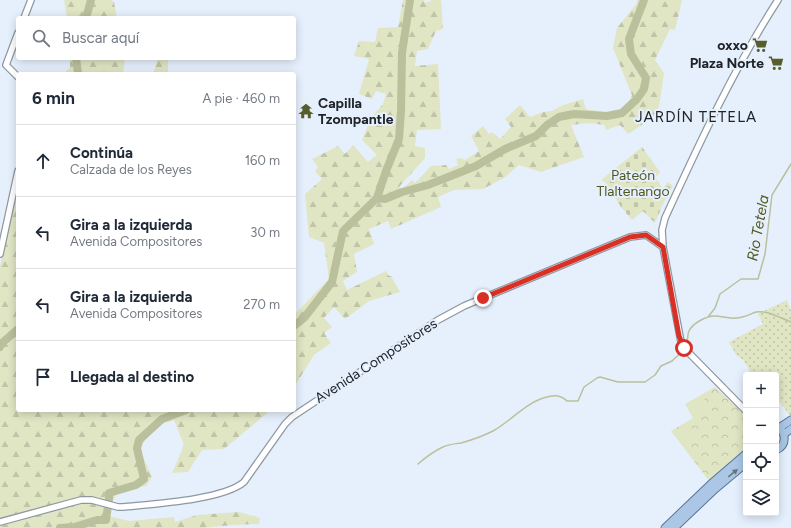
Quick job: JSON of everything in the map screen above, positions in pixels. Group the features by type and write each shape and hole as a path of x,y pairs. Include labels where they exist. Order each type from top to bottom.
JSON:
{"main road":[{"path":"779,426 791,420"},
{"path":"779,429 784,434 784,442 779,448"},
{"path":"784,434 791,429"},
{"path":"665,528 711,484 743,457"},
{"path":"674,528 715,489 743,466"}],"street":[{"path":"25,16 31,0"},
{"path":"743,408 690,353 681,341 663,247 662,230 664,218 719,105 747,51 778,0"},
{"path":"16,38 6,65 16,76"},
{"path":"0,254 16,180"},
{"path":"652,239 659,236 662,230"},
{"name":"Avenida Compositores","path":"0,522 75,500 86,499 123,507 212,496 240,485 247,478 292,416 438,320 464,306 630,237 646,235 663,247"}],"green space":[{"path":"64,0 111,0 114,2 117,16 67,16"},
{"path":"403,0 424,0 425,3 432,0 441,0 443,29 436,31 428,49 417,51 415,66 438,64 441,129 417,130 415,146 425,148 425,158 399,187 401,190 412,180 415,183 431,166 446,165 449,169 458,165 456,159 461,158 465,160 479,151 471,136 483,126 489,134 492,132 500,139 511,127 505,119 520,105 530,117 543,112 552,111 563,105 583,99 586,109 614,112 625,107 632,95 613,48 617,28 637,3 637,0 682,0 675,30 670,29 655,60 664,73 659,107 651,119 628,134 620,125 606,130 605,125 589,123 571,125 584,157 541,172 519,165 504,178 483,189 454,190 438,197 441,207 391,229 388,221 369,229 374,244 354,254 357,272 343,281 347,290 386,271 389,276 391,276 400,292 369,301 345,319 334,307 324,318 332,327 324,333 331,343 314,355 296,384 296,313 329,279 324,243 309,237 305,194 322,179 315,171 318,167 312,159 338,146 345,154 353,145 368,162 377,155 362,140 371,118 383,104 386,94 376,91 372,99 359,94 369,59 354,56 359,41 375,42 378,28 398,27"},
{"path":"70,60 125,60 123,72 66,72 70,67"},
{"path":"157,60 168,60 168,72 154,72"},
{"name":"Pateón Tlaltenango","path":"642,147 660,172 655,178 663,188 668,182 673,186 655,223 643,211 632,220 621,207 605,182 601,180"},
{"path":"14,201 16,202 16,412 269,412 224,449 202,450 188,472 172,473 184,445 174,420 152,427 140,450 152,477 146,486 119,490 105,515 129,521 174,517 175,522 197,515 239,512 260,518 259,524 203,528 0,528 0,266"},
{"path":"787,300 791,311 791,417 779,401 779,372 750,372 743,360 736,355 729,342 763,324 758,314"},
{"path":"715,387 743,413 743,453 709,481 671,431 693,418 685,404"},
{"path":"703,396 709,406 692,415 687,405"},
{"path":"696,426 701,434 684,444 679,436"}],"waterway":[{"path":"87,16 91,0"},
{"path":"410,0 402,53 399,139 377,198 385,199 402,192 428,185 476,166 505,149 536,136 547,125 559,117 574,114 607,116 622,113 637,99 644,89 646,78 631,54 629,39 644,0"},
{"path":"76,60 78,72"},
{"name":"Rio Tetela","path":"708,317 715,308 720,294 741,279 758,279 765,254 772,195 791,164"},
{"path":"296,324 304,318 332,282 343,231 377,198"},
{"path":"687,346 688,333 693,325 700,320 711,316 739,318 756,312 765,312 791,322"},
{"path":"0,347 2,343 16,331"},
{"path":"418,464 433,452 445,446 469,441 493,431 525,407 539,399 555,396 567,401 578,401 584,387 597,378 600,377 618,382 645,382 655,375 661,366 672,361 685,349"},
{"path":"60,528 74,527 97,520 106,520 109,493 136,485 144,479 137,448 139,440 162,419 181,412"}],"place":[{"name":"oxxo","path":"760,45"},
{"name":"Plaza Norte","path":"776,63"},
{"name":"Capilla Tzompantle","path":"306,111"}],"district":[{"name":"JARDÍN TETELA","path":"696,117"}],"route":[{"path":"483,298 630,237 646,235 663,247 679,336 684,348"}]}
